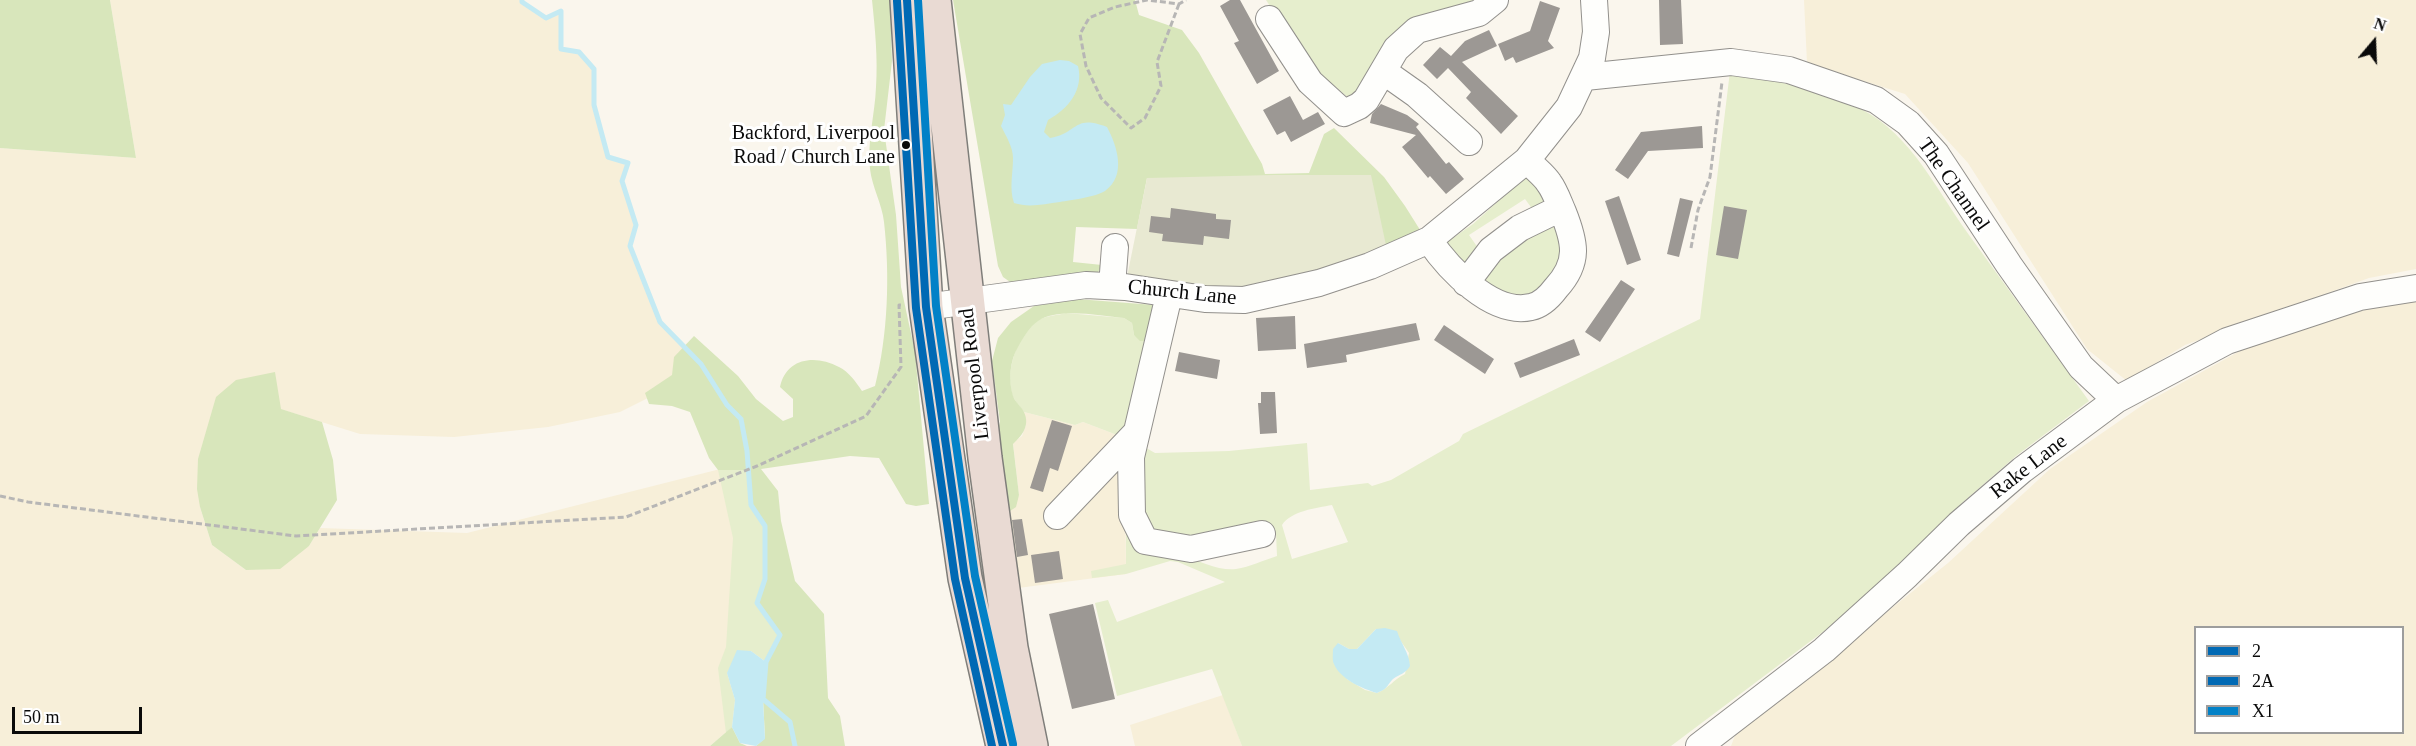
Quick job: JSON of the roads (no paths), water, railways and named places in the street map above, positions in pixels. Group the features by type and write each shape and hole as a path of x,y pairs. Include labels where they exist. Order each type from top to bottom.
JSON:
{"highway":[{"name":"Liverpool Road","path":"907,0 926,307 965,578 1003,746"},
{"name":"Liverpool Road","path":"934,0 983,447 1011,648 1031,746"}],"street":[{"path":"1269,19 1310,82 1344,113 1366,100 1396,49 1417,30 1479,13 1495,0"},
{"name":"Church Lane","path":"926,307 1086,285 1112,286 1169,295 1244,300 1277,294 1370,266 1429,240 1527,160 1569,107 1592,58 1596,32 1594,0"},
{"name":"The Channel","path":"1585,77 1724,63 1789,70 1876,100 1908,123 1936,154 2009,265 2081,367 2116,400"},
{"path":"1383,71 1417,95 1468,142"},
{"path":"1429,240 1444,262 1466,283 1494,301 1514,308 1532,307 1547,298 1571,268 1574,252 1571,234 1549,183 1527,160"},
{"path":"1466,283 1491,250 1520,228 1561,208"},
{"path":"1112,286 1115,247"},
{"name":"Rake Lane","path":"1699,746 1824,650 1907,575 1959,524 2022,470 2116,400 2227,341 2360,297 2416,288"},
{"path":"1169,295 1131,457 1132,515 1145,541 1191,549 1262,534"},
{"path":"1057,516 1136,433"}],"water":[{"path":"1060,60 1069,61 1078,66 1079,83 1073,98 1048,120 1044,132 1050,138 1059,136 1082,123 1107,127 1117,151 1116,177 1105,191 1090,197 1037,205 1014,203 1011,186 1013,154 1001,126 1005,115 1003,104 1011,105 1042,64"},
{"path":"1385,628 1397,631 1410,666 1377,693 1359,686 1341,674 1333,662 1333,649 1338,643 1349,649 1357,649 1376,629"},
{"path":"737,650 751,651 766,662 763,699 765,739 756,746 740,743 732,727 735,700 727,673"}],"waterway":[{"path":"522,0 546,18 561,11 561,49 579,52 594,69 594,105 608,157 628,163 622,181 636,225 630,246 660,322 701,364 727,405 741,419 747,451 751,505 765,526 765,579 757,603 780,635 766,662 763,699 790,722 795,746"}],"place":[{"name":"Backford, Liverpool Road / Church Lane","path":"906,145"}]}
